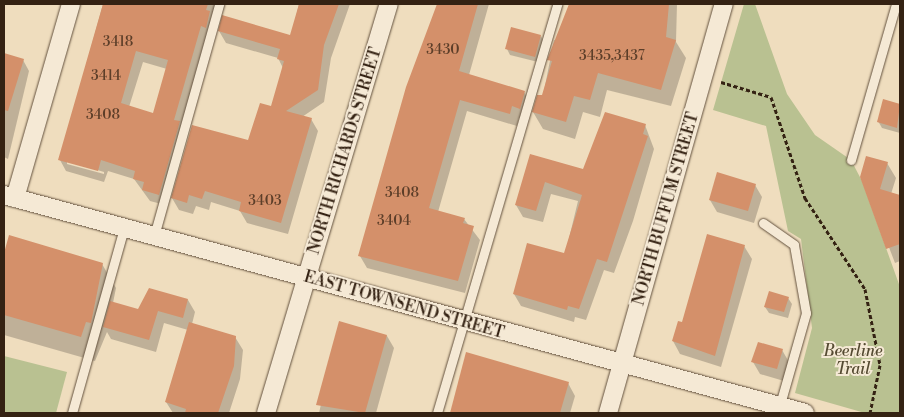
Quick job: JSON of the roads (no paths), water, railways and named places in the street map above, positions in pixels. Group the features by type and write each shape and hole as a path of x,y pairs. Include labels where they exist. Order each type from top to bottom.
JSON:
{"street":[{"path":"10,196 71,4"},
{"name":"NORTH RICHARDS STREET","path":"266,413 389,4"},
{"name":"NORTH BUFFUM STREET","path":"608,413 724,4"},
{"name":"EAST TOWNSEND STREET","path":"10,196 779,410 805,413"}],"lane":[{"path":"154,236 219,4"},
{"path":"437,413 557,4"},
{"path":"851,160 896,4"},
{"path":"763,223 794,245 806,313 779,410"},
{"path":"72,413 124,228"}],"park label":[{"name":"Beerline Trail","path":"853,360"}]}
